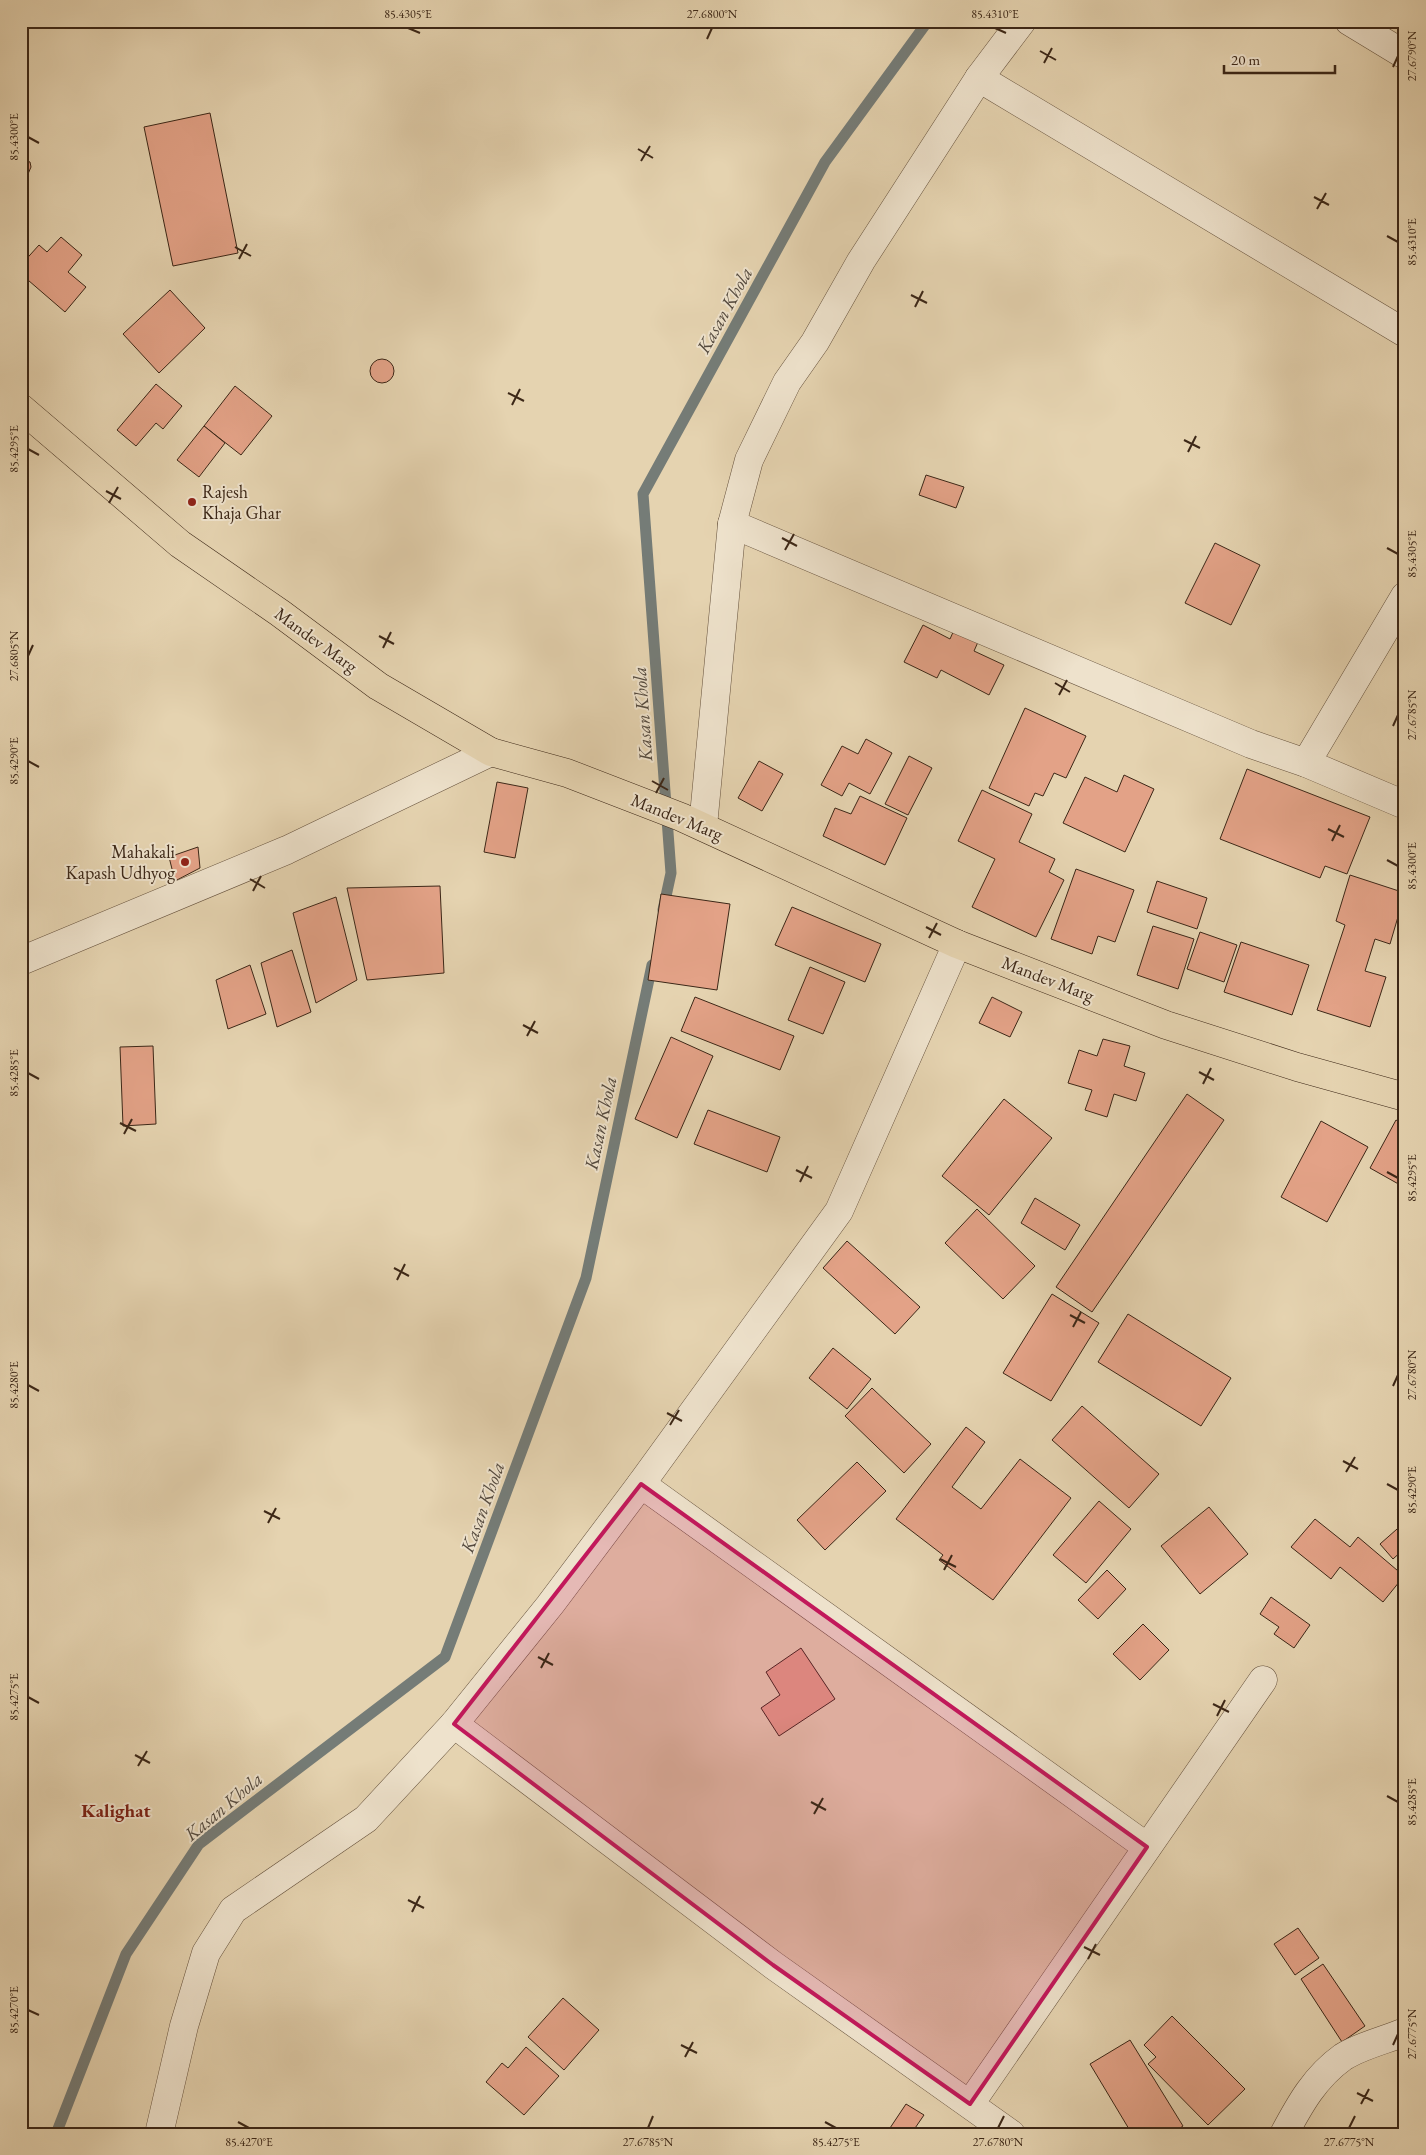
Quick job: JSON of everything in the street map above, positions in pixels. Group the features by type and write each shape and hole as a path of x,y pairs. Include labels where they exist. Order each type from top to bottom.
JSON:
{"main road":[{"name":"Mandev Marg","path":"21,408 180,544 378,686 491,752 567,773 692,821 957,944 1166,1024 1297,1067 1405,1097"}],"street":[{"path":"692,821 732,524 749,460 787,382 815,342 861,261 979,78 1022,21"},
{"path":"1349,21 1405,55"},
{"path":"979,78 1405,333"},
{"path":"732,524 1250,744 1306,762 1405,806"},
{"path":"1306,762 1405,596"},
{"path":"21,961 287,850 491,752"},
{"path":"159,2134 184,2026 206,1953 233,1910 366,1820 454,1724 550,1605 641,1484 839,1211 957,944"},
{"path":"641,1484 1147,1847"},
{"path":"970,2104 1263,1680"},
{"path":"454,1724 773,1965 1012,2134"},
{"path":"1284,2134 1303,2099 1320,2076 1344,2056 1405,2032"}],"highlighted area":[{"path":"641,1484 1147,1847 970,2104 773,1965 454,1724"}],"building":[{"path":"210,113 238,253 173,266 144,127"},
{"path":"22,159 30,162 31,167 28,174 23,176"},
{"path":"61,237 82,255 68,272 86,287 65,312 21,274 21,265 39,245 47,252"},
{"path":"170,290 205,328 159,373 123,334"},
{"path":"382,359 390,363 394,371 390,379 382,383 374,379 370,371 374,363"},
{"path":"156,384 182,406 163,429 156,423 136,446 117,430"},
{"path":"235,386 272,416 241,455 204,426"},
{"path":"204,426 225,443 199,477 177,460"},
{"path":"926,475 964,487 956,508 919,495"},
{"path":"1215,543 1260,565 1231,625 1185,603"},
{"path":"923,625 950,639 954,630 978,642 974,651 1004,665 989,695 941,670 937,678 904,662"},
{"path":"1025,708 1086,736 1066,778 1054,773 1043,796 1035,793 1029,806 989,788"},
{"path":"866,739 892,753 870,794 849,783 842,796 821,785 842,746 858,754"},
{"path":"909,756 932,768 908,815 885,804"},
{"path":"759,761 783,774 762,811 738,798"},
{"path":"1247,769 1370,817 1347,874 1325,866 1320,878 1220,839"},
{"path":"1124,775 1154,789 1125,852 1063,823 1085,777 1117,792"},
{"path":"497,782 528,788 515,858 484,852"},
{"path":"982,790 1032,814 1019,842 1055,859 1049,872 1064,880 1036,937 972,907 995,859 958,841"},
{"path":"860,796 907,818 885,865 823,836 835,808 851,814"},
{"name":"Mahakali Kapash Udhyog","path":"198,847 200,868 175,881 169,857"},
{"path":"1076,869 1134,890 1115,942 1098,936 1092,954 1051,939"},
{"path":"1350,875 1405,893 1390,944 1375,939 1365,971 1386,977 1370,1027 1317,1010 1345,925 1336,921"},
{"path":"1157,881 1207,898 1197,929 1147,912"},
{"path":"440,886 444,973 367,980 347,888"},
{"path":"661,894 730,904 717,990 648,980"},
{"path":"336,897 357,980 316,1003 293,913"},
{"path":"792,907 881,944 865,982 775,945"},
{"path":"1153,926 1194,939 1178,989 1137,975"},
{"path":"1200,932 1237,945 1224,982 1187,969"},
{"path":"1241,942 1309,965 1292,1015 1224,992"},
{"path":"292,950 311,1012 277,1027 261,963"},
{"path":"250,965 266,1014 228,1029 216,980"},
{"path":"810,967 845,982 823,1034 788,1020"},
{"path":"695,997 794,1036 780,1070 681,1031"},
{"path":"992,997 1022,1012 1010,1037 979,1023"},
{"path":"671,1037 713,1056 677,1138 635,1119"},
{"path":"1103,1039 1130,1046 1124,1066 1145,1073 1136,1101 1114,1094 1107,1117 1085,1110 1092,1090 1068,1083 1079,1050 1097,1056"},
{"path":"153,1046 156,1124 123,1126 120,1047"},
{"path":"1187,1094 1224,1120 1092,1312 1056,1287"},
{"path":"1004,1099 1052,1138 989,1215 942,1176"},
{"path":"708,1110 780,1137 767,1172 694,1144"},
{"path":"1396,1120 1405,1125 1405,1181 1402,1186 1370,1168"},
{"path":"1321,1121 1368,1147 1327,1222 1281,1197"},
{"path":"21,1125 28,1180 21,1181"},
{"path":"1035,1198 1080,1225 1065,1250 1021,1223"},
{"path":"977,1209 1035,1266 1003,1299 945,1243"},
{"path":"847,1241 920,1307 895,1334 823,1268"},
{"path":"1052,1294 1099,1323 1051,1401 1003,1373"},
{"path":"1128,1314 1231,1378 1201,1426 1098,1362"},
{"path":"833,1348 871,1379 847,1409 809,1378"},
{"path":"872,1388 931,1444 904,1473 845,1416"},
{"path":"1082,1406 1159,1474 1129,1508 1052,1440"},
{"path":"966,1427 985,1442 952,1487 981,1509 1020,1459 1071,1498 993,1600 939,1560 943,1555 896,1519"},
{"path":"857,1462 886,1491 825,1550 797,1520"},
{"path":"1099,1501 1131,1529 1086,1583 1053,1555"},
{"path":"1209,1507 1248,1554 1200,1594 1161,1546"},
{"path":"1315,1519 1350,1547 1358,1537 1404,1576 1383,1602 1340,1567 1331,1579 1291,1547"},
{"path":"1405,1522 1405,1548 1393,1559 1380,1544"},
{"path":"1107,1570 1126,1589 1098,1619 1078,1600"},
{"path":"1271,1597 1310,1625 1294,1648 1274,1634 1279,1627 1260,1614"},
{"path":"1143,1624 1169,1650 1140,1680 1113,1654"},
{"path":"801,1648 835,1699 779,1736 761,1708 780,1695 766,1672"},
{"path":"1298,1928 1319,1958 1295,1975 1274,1944"},
{"path":"1323,1964 1365,2026 1342,2042 1301,1979"},
{"path":"563,1998 599,2030 564,2070 528,2037"},
{"path":"1172,2016 1245,2089 1208,2125 1148,2064 1156,2057 1144,2045"},
{"path":"1130,2040 1183,2126 1171,2134 1132,2134 1090,2064"},
{"path":"526,2047 559,2076 524,2115 486,2082 502,2063 508,2068"},
{"path":"906,2104 924,2115 911,2134 886,2134"}],"waterway":[{"name":"Kasan Khola","path":"663,910 671,873 643,494 825,162 928,21"},
{"name":"Kasan Khola","path":"56,2134 126,1954 199,1844 445,1657 586,1278 652,965"}],"place":[{"name":"Rajesh Khaja Ghar","path":"192,502"},
{"name":"Mahakali Kapash Udhyog","path":"185,862"}],"district":[{"name":"Kalighat","path":"116,1810"}]}
